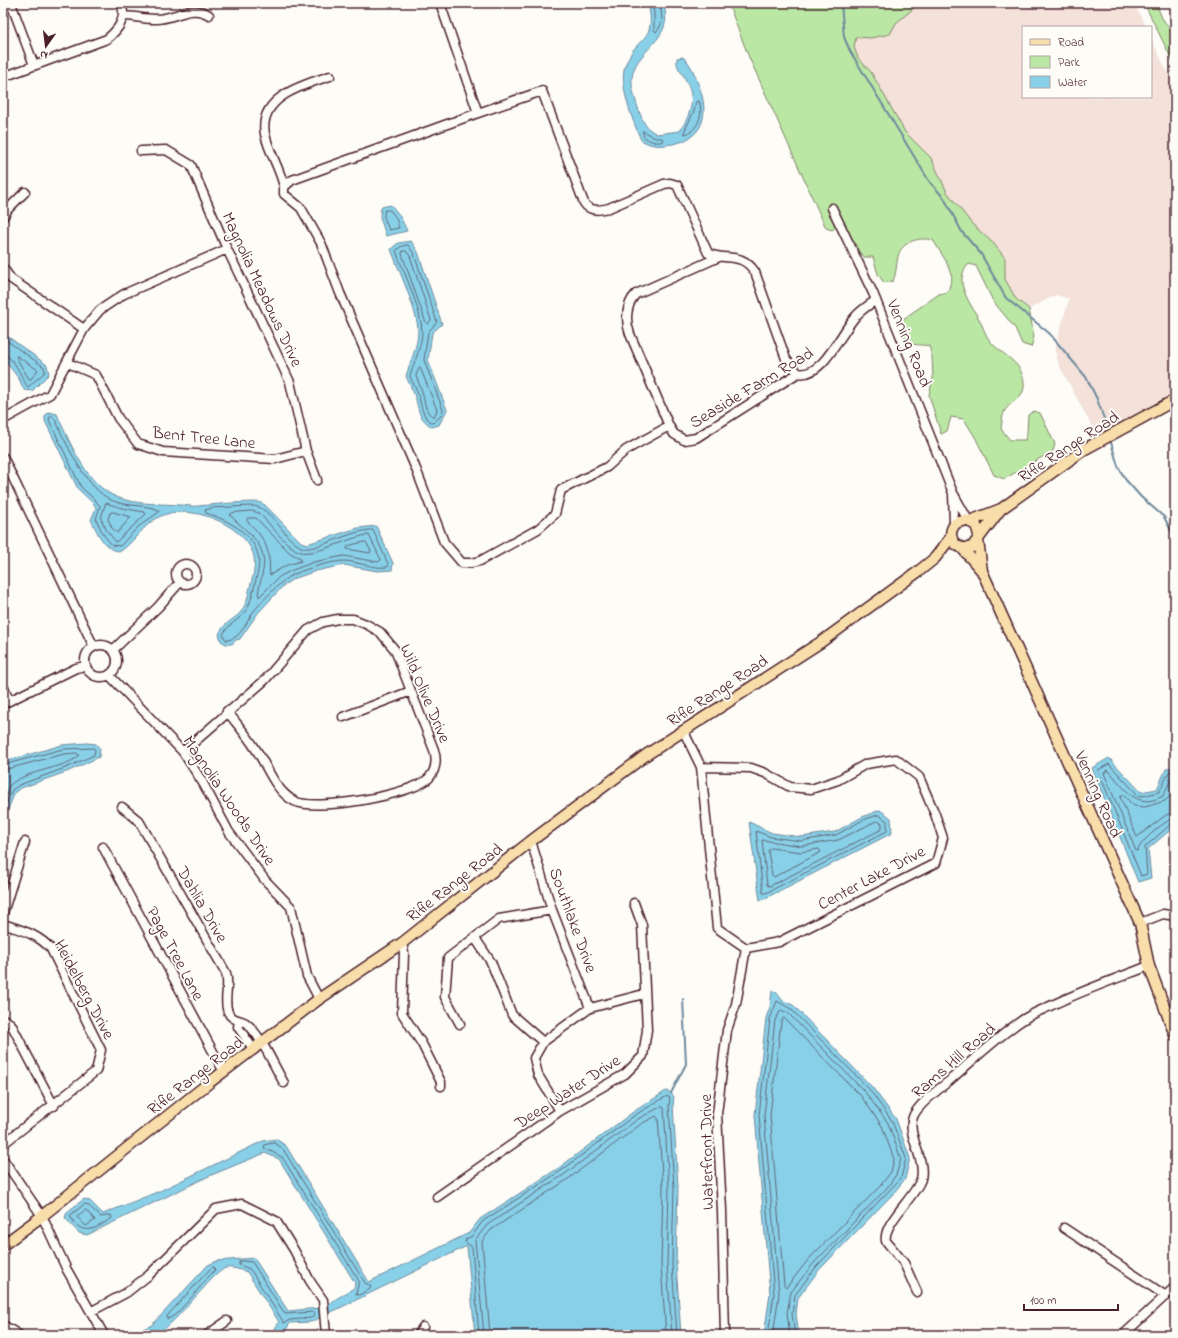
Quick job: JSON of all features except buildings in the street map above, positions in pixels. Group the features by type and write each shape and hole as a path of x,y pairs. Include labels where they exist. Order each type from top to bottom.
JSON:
{"main road":[{"name":"Rifle Range Road","path":"979,537 1001,509 1085,449 1175,400"},
{"name":"Rifle Range Road","path":"969,520 1001,509"},
{"path":"962,520 969,520 977,526 979,537 972,547 961,548 954,543 951,537 954,525 962,520"},
{"name":"Rifle Range Road","path":"935,558 951,537"},
{"name":"Venning Road","path":"979,537 982,571"},
{"name":"Rifle Range Road","path":"3,1245 42,1216 210,1082 320,999 402,944 531,841 646,755 821,642 935,558 961,548"},
{"name":"Venning Road","path":"961,548 982,571 1140,923 1149,966 1175,1035"}],"street":[{"path":"3,77 107,38 116,32 123,16 121,3"},
{"path":"440,3 478,113"},
{"path":"12,6 34,65"},
{"path":"123,16 156,19 197,9 209,15"},
{"path":"330,76 286,93 272,105 264,120 265,134 284,187 292,180 541,90 586,206 595,210 605,209 664,184 675,184 680,190 705,250 712,255 742,260 750,265 755,272 786,359 798,372"},
{"name":"Magnolia Meadows Drive","path":"141,151 166,150 191,165 227,249 290,382 306,451 317,480"},
{"name":"Seaside Farm Road","path":"284,187 284,194 302,208 320,243 342,299 416,469 444,542 462,563 480,561 538,529 555,514 561,490 607,467 626,450 669,426"},
{"path":"3,217 8,209 25,192"},
{"name":"Venning Road","path":"832,208 876,300 952,493 969,520"},
{"path":"3,420 50,394 68,363 84,328 100,310 124,294 227,249"},
{"name":"Seaside Farm Road","path":"721,256 636,294 626,321 630,334 669,426 674,434 680,439 687,441 696,438 798,372 804,374 822,363 856,316 876,300"},
{"path":"3,268 12,279 84,328"},
{"name":"Bent Tree Lane","path":"68,363 96,375 118,418 138,444 163,452 275,459 306,451"},
{"path":"3,457 94,647"},
{"name":"Venning Road","path":"952,493 954,525"},
{"path":"113,650 158,607 180,582"},
{"name":"Wild Olive Drive","path":"183,752 227,712 265,680 308,630 323,622 338,619 353,619 380,632 395,650 436,758 436,766 429,778 419,785 382,796 340,803 306,804 296,802 283,794 255,748 227,712"},
{"path":"103,645 113,650 118,661 117,667 109,675 96,677 91,674 85,666 86,655 94,647 103,645"},
{"path":"3,686 6,702 76,668 85,666"},
{"name":"Magnolia Woods Drive","path":"109,675 183,752 203,782 230,832 265,880 290,907 307,976 320,999"},
{"path":"343,717 410,691"},
{"path":"683,730 701,767 717,928 746,948"},
{"name":"Center Lake Drive","path":"701,767 751,768 765,773 790,787 811,789 838,780 866,764 896,759 919,777 943,838 936,863 779,942 746,948"},
{"name":"Dahlia Drive","path":"122,807 139,821 226,973 228,979 227,1008 233,1019 239,1022 238,1027 258,1047 284,1083"},
{"name":"Southlake Drive","path":"531,841 552,910 590,1008"},
{"path":"3,913 24,842"},
{"name":"Page Tree Lane","path":"103,847 224,1072"},
{"name":"Deep Water Drive","path":"438,1197 560,1111 626,1074 644,1056 647,1030 644,994 642,924 634,903"},
{"path":"460,1024 445,997 448,958 499,919 552,910"},
{"path":"1140,923 1163,914 1175,916"},
{"name":"Heidelberg Drive","path":"3,924 35,935 44,940 51,949 101,1050 96,1071 54,1106 3,1144"},
{"path":"475,938 491,962 512,1015 543,1042"},
{"path":"402,944 404,953 402,1014 422,1044 442,1086"},
{"name":"Waterfront Drive","path":"725,1335 722,1210 717,1114 727,1030 736,1004 746,948"},
{"name":"Rams Hill Road","path":"916,1292 904,1263 887,1242 885,1237 902,1207 914,1192 921,1179 921,1163 911,1127 914,1114 933,1094 1022,1020 1073,995 1149,966"},
{"path":"560,1111 538,1075 534,1058 543,1042 590,1008 644,994"},
{"path":"3,1019 11,1024 54,1106"},
{"path":"3,1159 42,1216 67,1270 92,1311 104,1335"},
{"path":"92,1311 126,1294 149,1276 216,1209 242,1204 276,1221 323,1300 326,1335"},
{"path":"1064,1228 1166,1296"},
{"path":"1123,1335 1175,1287"},
{"path":"208,1335 227,1321"},
{"path":"3,1325 19,1335"},
{"path":"418,1335 423,1328"}],"shaded area":[{"path":"920,3 1134,3 1146,26 1022,26 1022,98 1152,98 1152,40 1175,88 1175,395 1101,435 1096,434 1058,363 1055,348 1069,299 1056,295 1029,309 1016,299 1005,279 1005,258 994,244 972,224 947,192 931,158 905,132 871,72 858,58 854,47 856,37 871,38 890,34 896,23"}],"green space":[{"path":"728,3 920,3 896,23 890,34 871,38 856,37 854,47 858,58 871,72 905,132 931,158 947,192 972,224 994,244 1005,258 1005,279 1016,299 1029,309 1034,337 1031,347 1022,344 1015,328 993,301 976,266 969,264 964,270 962,284 967,299 979,319 988,339 1015,363 1024,382 1021,395 1005,411 1001,429 1010,440 1025,440 1028,415 1034,411 1040,413 1055,444 1053,451 1004,479 994,475 964,419 951,417 947,431 941,434 929,395 933,378 932,356 929,346 907,343 904,341 903,319 939,294 948,292 952,277 946,261 933,240 914,240 905,245 899,253 893,281 884,283 878,274 873,257 864,257 854,247 842,223 832,230 826,228 748,55"},
{"path":"1144,3 1156,3 1162,18 1175,37 1175,66"}],"water":[{"path":"648,3 663,3 666,16 660,35 634,68 632,86 639,111 644,122 650,130 657,134 680,131 688,116 691,103 690,90 677,65 677,58 683,57 690,65 701,91 703,101 703,120 699,128 693,135 685,140 673,144 649,144 641,140 630,113 623,81 626,63 648,32 650,16"},
{"path":"391,205 400,216 407,231 386,236 380,217 381,207"},
{"path":"411,241 418,252 442,324 432,333 428,360 447,410 439,425 432,427 421,416 406,376 414,354 418,331 415,313 391,249 398,243"},
{"path":"3,333 47,365 49,374 32,391 24,390 19,379 3,358"},
{"path":"49,412 57,414 82,465 103,489 111,494 130,501 150,504 194,506 259,502 265,505 301,542 307,544 358,528 376,526 393,563 392,570 377,571 344,565 316,571 293,579 284,585 258,613 240,639 236,640 232,644 226,644 221,641 219,634 225,625 238,615 244,607 254,572 253,553 247,542 226,524 198,514 184,512 171,513 153,520 131,543 121,551 110,548 99,536 91,520 96,508 94,504 78,489 45,421 45,416"},
{"path":"87,743 96,744 100,749 99,757 69,771 21,788 15,792 7,812 3,813 3,762 62,745"},
{"path":"1109,758 1141,792 1157,789 1166,769 1175,766 1175,826 1148,849 1151,878 1138,882 1092,768"},
{"path":"880,810 891,818 892,833 760,901 749,822 772,833 801,837 835,832 862,817"},
{"path":"772,991 776,992 783,1001 793,1005 872,1087 896,1119 910,1158 905,1179 892,1195 819,1270 798,1298 796,1314 799,1335 764,1335 770,1294 755,1115 766,1018 770,1007"},
{"path":"666,1091 671,1093 674,1097 673,1105 678,1187 676,1264 681,1335 475,1335 467,1246 311,1322 290,1323 283,1335 271,1335 279,1322 247,1272 234,1268 226,1268 213,1278 174,1320 157,1334 147,1336 129,1335 152,1325 208,1265 217,1261 254,1258 288,1311 319,1308 354,1288 355,1283 279,1159 265,1153 209,1176 87,1235 79,1233 65,1218 67,1212 84,1199 90,1201 103,1214 162,1190 263,1141 276,1139 286,1146 369,1282 469,1233 480,1219 560,1167 633,1112"}],"waterway":[{"path":"841,3 844,37 850,51 929,181 944,198 962,232 981,254 1006,298 1049,333 1086,377 1097,399 1109,433"},
{"path":"1110,439 1118,466 1125,479 1141,497 1164,517 1175,538"},
{"path":"671,1093 686,1064 683,999"}]}
